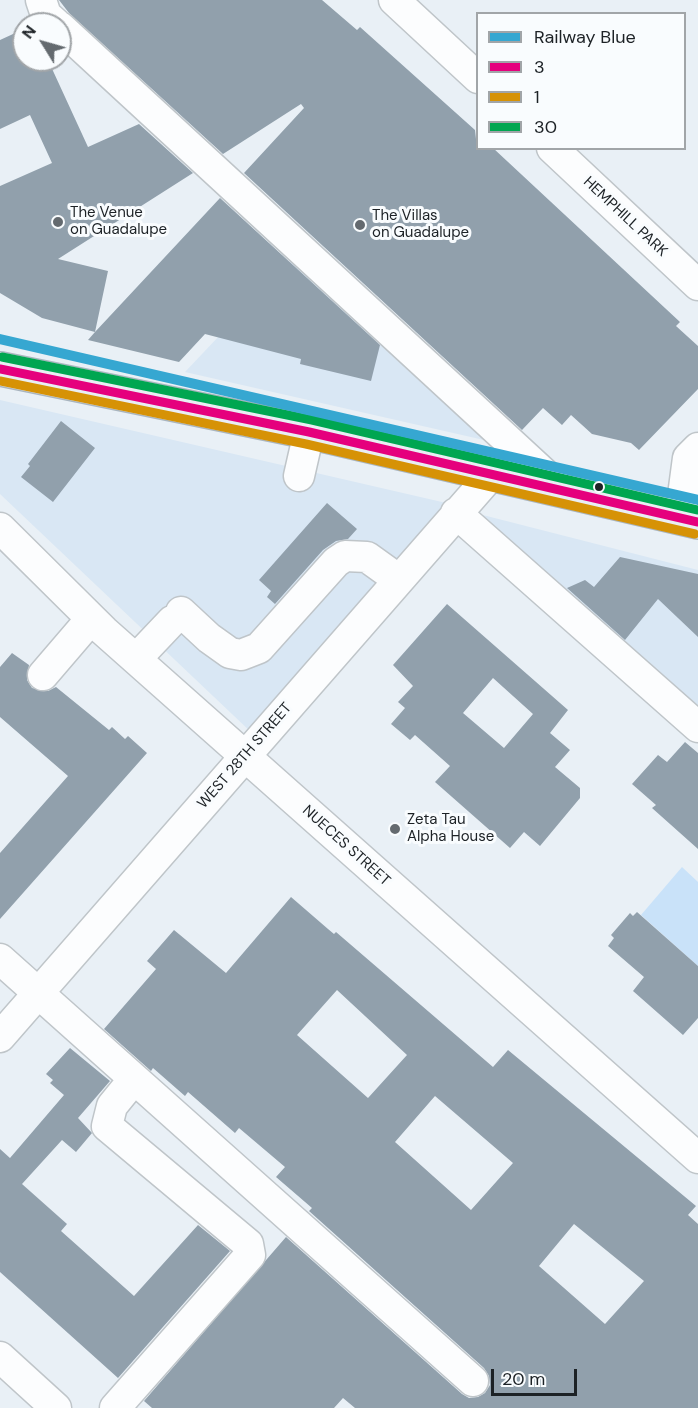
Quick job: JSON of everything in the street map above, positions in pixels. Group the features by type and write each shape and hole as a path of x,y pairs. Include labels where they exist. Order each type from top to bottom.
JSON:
{"main road":[{"path":"0,369 309,432 490,476 689,520"}],"street":[{"path":"394,0 473,66"},
{"path":"72,38 564,492"},
{"name":"HEMPHILL PARK","path":"554,150 698,285"},
{"path":"299,476 309,432"},
{"path":"689,520 688,458 698,448"},
{"name":"WEST 28TH STREET","path":"0,1037 490,476"},
{"path":"456,513 698,727"},
{"name":"NUECES STREET","path":"0,528 91,619 696,1153"},
{"path":"136,659 177,616 230,653 241,655 259,648 336,562 345,556 367,557 399,580"},
{"path":"43,675 91,619"},
{"path":"0,959 473,1381"},
{"path":"115,1408 250,1255 248,1244 106,1126 112,1106 134,1079"},
{"path":"0,1357 56,1408"}],"shaded area":[{"path":"290,261 484,440 185,372"},
{"path":"0,400 455,505 252,733 0,494"},
{"path":"475,513 698,570 698,711"},
{"path":"682,867 698,882 698,966 641,915"}],"building":[{"name":"The Villas on Guadalupe","path":"59,0 322,0 357,30 360,27 475,130 476,150 495,150 680,322 676,326 698,346 698,389 639,450 631,443 592,434 571,415 562,425 543,408 522,430 244,173 304,108 301,104 223,154 72,16 72,12 68,12"},
{"path":"12,34 12,72 54,72 88,147 139,124 193,173 58,259 108,271 95,332 42,318 0,293 0,186 52,163 30,115 0,129 0,40"},
{"path":"220,198 380,345 371,381 300,364 301,359 205,334 179,362 88,340"},
{"path":"61,421 95,448 53,502 21,477 30,466 28,464"},
{"path":"327,503 357,529 348,539 336,541 323,550 275,604 267,597 271,591 259,580"},
{"path":"620,557 698,574 698,637 658,599 625,640 567,588 585,580 594,587"},
{"path":"447,604 568,710 550,733 570,750 555,767 580,788 580,798 540,846 524,832 510,848 435,782 450,766 415,735 410,740 391,724 405,708 398,702 413,686 393,665","holes":["493,678 533,714 504,748 463,713"]},
{"path":"12,653 29,665 27,680 32,688 48,691 56,687 109,730 112,727 125,739 128,736 147,753 0,919 0,853 68,776 0,717 0,667"},
{"path":"685,742 698,753 698,849 652,808 656,805 632,784 658,755 667,762"},
{"path":"291,897 334,934 336,932 493,1067 508,1050 696,1206 688,1215 698,1224 698,1408 355,1408 343,1398 334,1408 152,1408 144,1401 286,1237 462,1394 469,1398 478,1397 485,1393 490,1385 489,1376 484,1368 309,1211 312,1208 276,1177 285,1167 239,1128 235,1133 188,1092 185,1096 153,1068 151,1071 104,1029 156,969 147,961 174,930 226,973","holes":["337,990 407,1055 368,1098 297,1035","435,1096 513,1163 471,1210 395,1142","574,1224 644,1281 605,1324 539,1266"]},
{"path":"637,912 698,966 698,1018 683,1035 633,991 644,977 608,946 614,938 611,935 630,913 633,916"},
{"path":"70,1048 110,1081 78,1118 92,1133 76,1152 62,1140 22,1184 67,1224 61,1231 134,1296 198,1225 230,1251 118,1378 0,1272 0,1149 10,1158 64,1095 50,1083 53,1080 46,1074"}],"rail line":[{"name":"Blue","path":"0,339 698,500"}],"transit line":[{"name":"30","path":"2,357 312,420 698,510"},
{"name":"3","path":"0,369 309,432 698,522"},
{"name":"1","path":"0,381 306,444 695,534"}],"place":[{"name":"The Venue on Guadalupe","path":"58,222"},
{"name":"The Villas on Guadalupe","path":"360,225"},
{"name":"Zeta Tau Alpha House","path":"395,829"}]}
